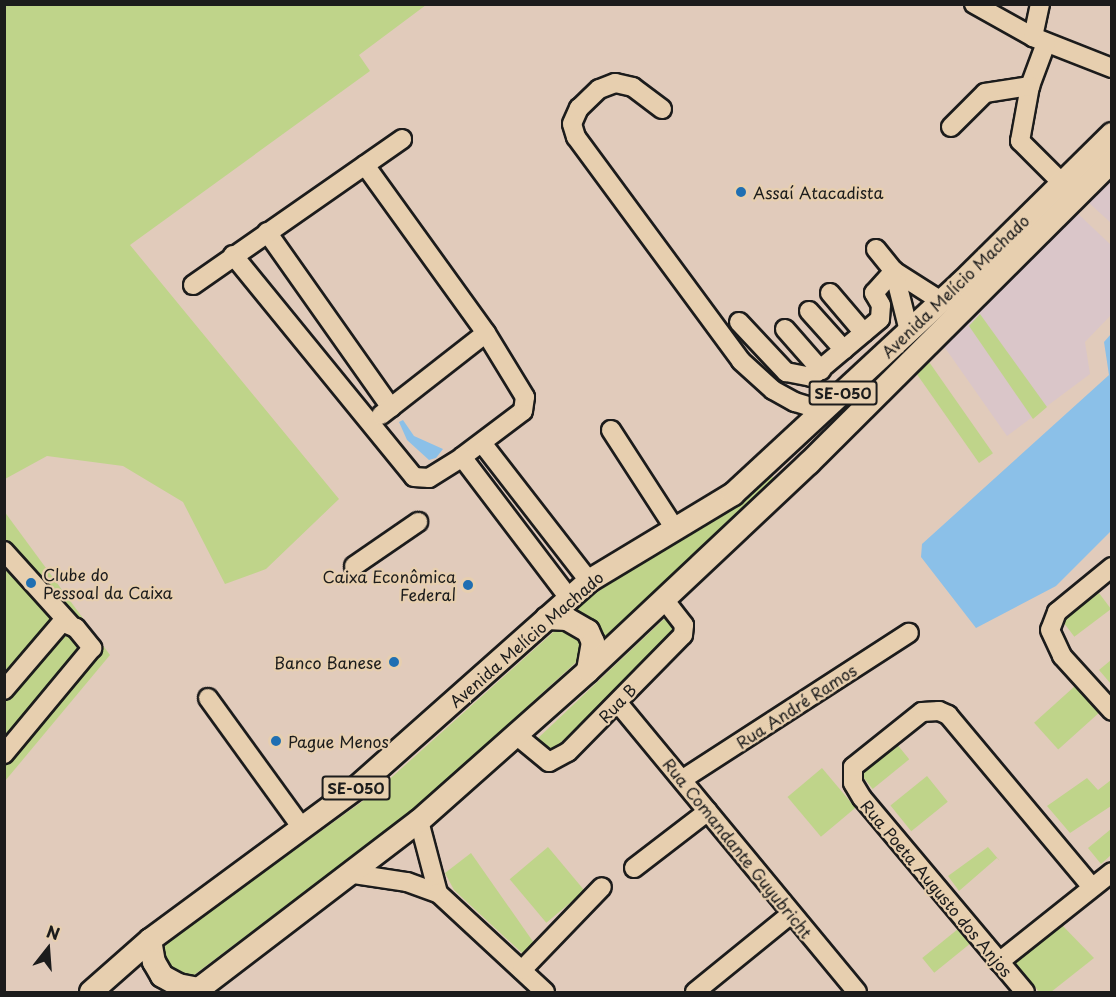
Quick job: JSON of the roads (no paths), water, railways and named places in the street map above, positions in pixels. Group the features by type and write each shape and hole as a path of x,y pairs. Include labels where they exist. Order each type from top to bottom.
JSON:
{"main road":[{"name":"Avenida Melício Machado","path":"91,993 150,940 356,788 589,581 733,494 941,302 1112,134"},
{"name":"Avenida Melício Machado","path":"197,991 354,874 419,821 588,671 665,601 1112,161"},
{"path":"547,618 567,619 588,631 593,642 588,671"},
{"path":"150,940 154,962 162,976 178,985 197,991"}],"street":[{"path":"974,4 1040,40 1112,68"},
{"path":"1040,4 1040,40 1020,141 1062,183"},
{"path":"662,109 633,87 615,83 599,89 579,108 572,124 576,137 741,361 774,390 795,402 825,411"},
{"path":"951,127 985,93 1030,86"},
{"path":"193,285 402,139"},
{"path":"233,255 369,422 421,480 462,457 523,411 526,404 522,387 365,165"},
{"path":"267,232 391,408"},
{"path":"876,249 894,272 941,302"},
{"path":"894,272 909,332"},
{"path":"739,322 786,372 804,377 821,370 864,333 882,313 875,290 894,272"},
{"path":"830,293 864,333"},
{"path":"809,311 844,350"},
{"path":"786,329 821,370"},
{"path":"369,422 391,408 486,333"},
{"path":"611,430 675,530"},
{"path":"482,443 589,581"},
{"path":"462,457 569,598"},
{"path":"354,566 418,522"},
{"path":"4,552 89,643 92,652 4,754"},
{"path":"1112,567 1051,621 1050,630 1062,656 1112,711"},
{"name":"Rua B","path":"515,734 541,758 558,760 618,703 682,635 684,625 665,601"},
{"path":"4,690 55,627 70,624"},
{"name":"Rua André Ramos","path":"683,779 909,633"},
{"path":"208,698 302,828"},
{"name":"Rua Comandante Guyubricht","path":"618,703 683,779 857,993"},
{"name":"Rua Poeta Augusto dos Anjos","path":"1025,993 862,798 850,774 858,759 922,712 939,711 957,723 1092,887"},
{"path":"634,868 708,811"},
{"path":"419,821 438,893"},
{"path":"999,962 1112,872"},
{"path":"354,874 407,882 438,893 545,993"},
{"path":"522,970 603,887"},
{"path":"695,993 791,914"}],"water":[{"path":"1111,334 1111,531 1056,586 976,628 921,557 922,544 1109,375 1104,342"},
{"path":"403,420 414,436 443,449 436,458 429,460 407,440 399,422"}],"place":[{"name":"Assaí Atacadista","path":"741,192"},
{"name":"Clube do Pessoal da Caixa","path":"31,583"},
{"name":"Caixa Econômica Federal","path":"468,585"},
{"name":"Banco Banese","path":"394,662"},
{"name":"Pague Menos","path":"276,741"}]}
